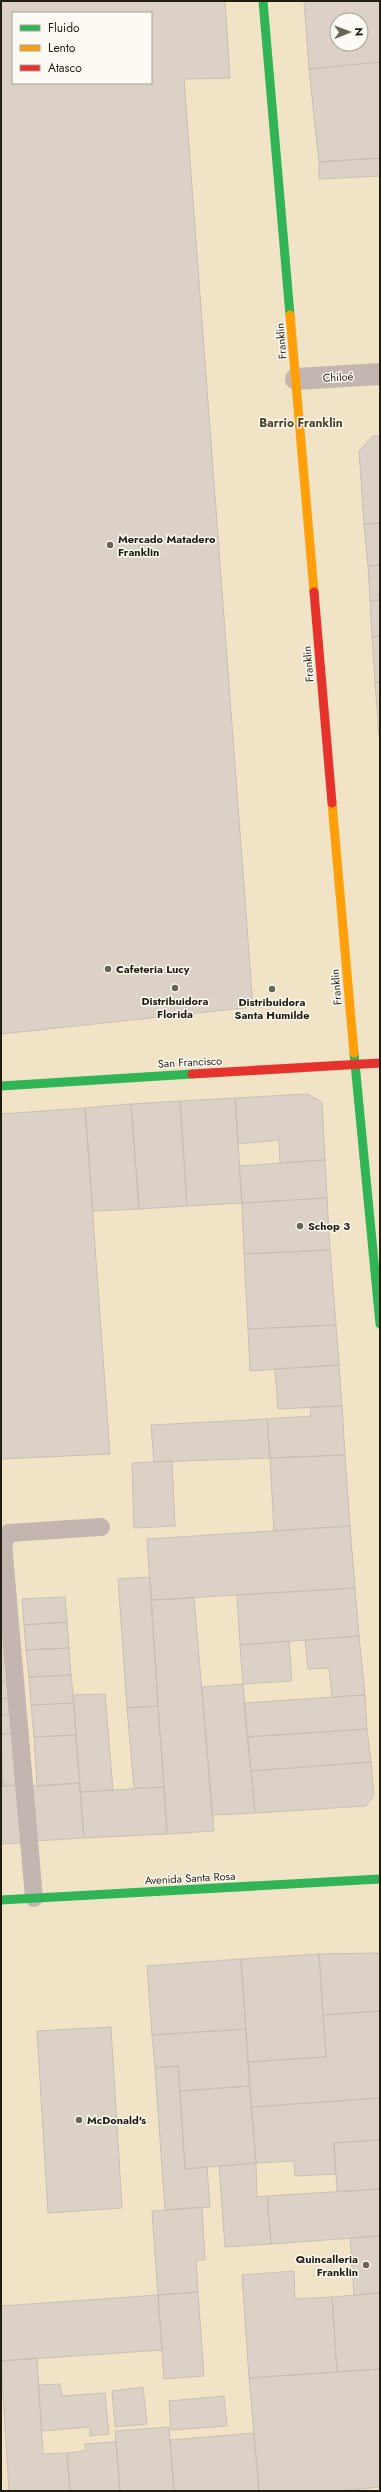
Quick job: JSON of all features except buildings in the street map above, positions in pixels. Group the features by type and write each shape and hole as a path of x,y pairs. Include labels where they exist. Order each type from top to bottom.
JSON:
{"main road":[{"name":"Franklin","path":"263,1 355,1064 380,1324"},
{"name":"San Francisco","path":"1,1086 380,1063"},
{"name":"Avenida Santa Rosa","path":"1,1900 380,1879"}],"street":[{"name":"Chiloé","path":"296,379 380,374"}],"lane":[{"path":"34,1898 3,1543 9,1533 101,1527"}],"shaded area":[{"path":"1,1 380,1 380,2491 1,2491"}],"traffic: fast":[{"path":"263,1 290,315"},
{"path":"354,1053 380,1324"},
{"path":"1,1086 192,1074"},
{"path":"1,1900 380,1879"}],"traffic: slow":[{"path":"290,315 314,592"},
{"path":"332,803 354,1053"}],"traffic: jam":[{"path":"314,592 332,803"},
{"path":"192,1074 380,1063"}],"place":[{"name":"Mercado Matadero Franklin","path":"110,545"},
{"name":"Cafeteria Lucy","path":"108,969"},
{"name":"Distribuidora Florida","path":"175,988"},
{"name":"Distribuidora Santa Humilde","path":"272,989"},
{"name":"Schop 3","path":"300,1226"},
{"name":"McDonald's","path":"79,2120"},
{"name":"Quincalleria Franklin","path":"366,2265"}],"district":[{"name":"Barrio Franklin","path":"301,423"}]}
